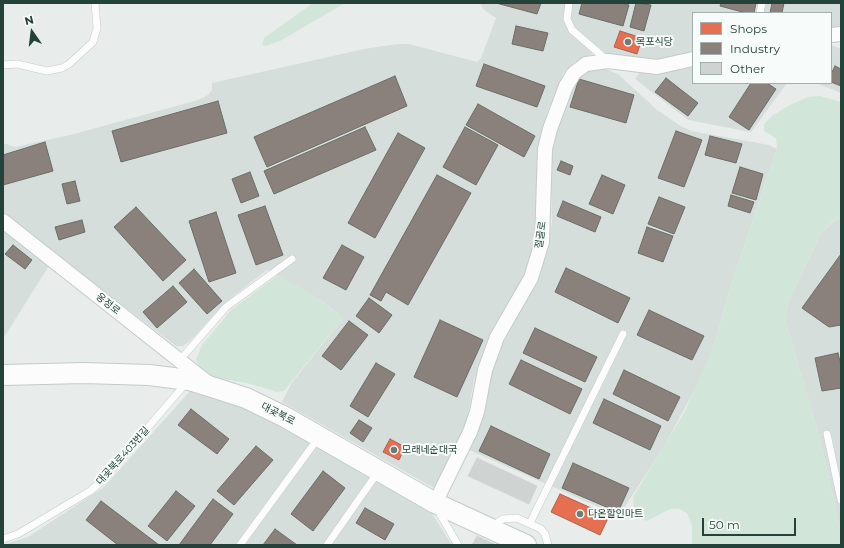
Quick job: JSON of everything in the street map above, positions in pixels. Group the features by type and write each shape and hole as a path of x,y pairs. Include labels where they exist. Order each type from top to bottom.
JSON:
{"street":[{"name":"절골로","path":"435,503 470,432 477,412 486,370 497,337 534,270 542,242 545,149 550,129 566,86 574,73 586,64 608,61 657,67 692,59"},
{"name":"옹정로","path":"3,221 180,360 212,387"},
{"name":"대곶북로","path":"3,375 84,373 149,375 189,380 246,398 285,417 378,472 435,503 526,545"}],"lane":[{"path":"3,64 26,65 47,71 62,68 69,64 93,42 97,28 95,3"},
{"path":"569,3 567,19 572,30 608,61"},
{"path":"180,360 226,307 292,259"},
{"path":"530,523 623,334"},
{"name":"대곶북로403번길","path":"3,539 18,534 90,491 101,482 189,380"},
{"path":"827,434 841,500"},
{"path":"240,545 319,437"},
{"path":"327,545 378,472"},
{"path":"435,503 458,545"},
{"path":"490,528 497,522 511,517 530,523 541,529 545,534 548,545"}],"shaded area":[{"path":"480,3 841,3 841,27 832,30 832,12 692,12 692,54 646,61 609,53 592,54 575,61 564,72 548,110 541,137 537,236 527,273 486,348 474,380 466,425 434,488 282,402 291,384 343,318 324,302 267,270 227,301 190,341 183,346 176,346 3,214 3,143 15,147 74,134 198,100 208,95 212,90 212,83 364,49 397,44 409,44 477,62 481,58 496,18 483,9"},
{"path":"832,45 841,49 841,93 818,84 832,84"},
{"path":"692,65 692,84 786,84 751,132 688,120 635,79 640,72"},
{"path":"603,68 618,74 656,109 679,125 691,131 769,145 777,149 731,285 713,348 699,382 664,446 619,516 469,450 482,417 492,372 501,347 535,283 547,252 552,222 551,150 553,138 576,78 587,69"},
{"path":"841,218 841,533 821,443 785,319 788,303 821,233 834,221"},
{"path":"3,230 50,264 3,339"},
{"path":"192,389 221,397 279,423 426,508 433,515 452,545 3,545 28,537 104,487"}],"green space":[{"path":"313,3 345,3 280,41 266,46 262,45 264,38"},
{"path":"820,96 841,102 841,218 833,221 821,233 788,303 785,319 821,443 841,533 841,545 692,545 692,526 687,513 679,509 670,509 647,521 639,518 634,511 633,497 685,411 713,348 731,285 777,149 776,138 764,131 764,124 773,115 790,105 808,97"},
{"path":"277,276 285,279 324,302 343,318 284,391 277,392 247,383 210,377 199,366 196,360 202,345 231,310"}],"building: Shops":[{"name":"목포식당","path":"620,31 642,38 637,54 614,47"},
{"name":"모래네순대국","path":"390,439 405,447 399,460 383,452"},
{"name":"다온할인마트","path":"560,494 609,516 600,535 551,512"}],"building: Industry":[{"path":"496,3 541,3 537,14"},
{"path":"582,3 621,3 629,5 623,26 579,14"},
{"path":"636,3 651,5 644,31 630,27"},
{"path":"721,3 756,3 754,12 742,12 720,6"},
{"path":"772,3 784,3 782,12 770,12"},
{"path":"516,26 548,33 543,51 512,44"},
{"path":"484,64 545,86 537,107 476,86"},
{"path":"835,66 841,69 841,86 832,82 832,72"},
{"path":"395,76 407,106 267,167 254,137"},
{"path":"666,78 698,103 688,116 655,92"},
{"path":"579,79 634,95 626,123 570,107"},
{"path":"750,84 768,84 776,89 749,130 729,117"},
{"path":"218,101 227,133 121,162 112,131"},
{"path":"478,104 535,136 524,157 466,125"},
{"path":"365,127 376,150 274,194 264,171"},
{"path":"465,127 498,145 476,185 443,167"},
{"path":"676,131 702,140 684,187 658,178"},
{"path":"398,133 425,148 375,238 348,223"},
{"path":"710,136 742,144 736,163 705,155"},
{"path":"45,142 53,171 3,185 3,155"},
{"path":"561,161 573,166 570,175 557,170"},
{"path":"740,167 763,174 756,200 732,193"},
{"path":"250,172 259,196 241,203 232,179"},
{"path":"437,175 471,193 408,305 386,292 381,301 370,295"},
{"path":"602,175 625,185 613,214 589,204"},
{"path":"75,181 80,201 67,204 62,184"},
{"path":"731,195 754,202 750,213 728,206"},
{"path":"659,197 685,207 674,234 648,224"},
{"path":"563,201 601,217 595,232 557,216"},
{"path":"265,206 283,255 256,265 238,215"},
{"path":"136,207 186,260 163,281 114,227"},
{"path":"216,212 236,273 209,282 189,221"},
{"path":"82,220 85,232 59,240 55,227"},
{"path":"647,227 673,236 663,262 638,253"},
{"path":"13,245 32,260 25,269 5,254"},
{"path":"342,245 364,257 346,290 323,278"},
{"path":"841,254 841,325 829,327 802,308"},
{"path":"566,268 630,298 618,323 555,292"},
{"path":"194,269 222,301 207,314 179,283"},
{"path":"173,286 187,302 157,328 143,312"},
{"path":"369,298 392,315 379,333 356,316"},
{"path":"649,310 704,336 692,360 637,335"},
{"path":"440,320 483,340 457,397 414,377"},
{"path":"349,321 368,335 341,370 322,356"},
{"path":"535,328 597,357 585,382 523,353"},
{"path":"838,353 841,366 841,388 822,391 815,358"},
{"path":"521,360 582,389 570,414 509,384"},
{"path":"376,363 395,374 368,417 350,406"},
{"path":"624,370 680,397 668,421 613,394"},
{"path":"604,399 661,426 650,450 593,423"},
{"path":"191,409 229,439 217,454 178,425"},
{"path":"359,420 372,428 363,442 350,433"},
{"path":"491,426 550,454 539,479 479,451"},
{"path":"256,446 273,460 234,505 217,491"},
{"path":"573,463 629,488 618,512 562,488"},
{"path":"323,471 345,488 313,531 291,514"},
{"path":"176,491 195,506 167,541 148,526"},
{"path":"213,499 233,514 210,545 179,545"},
{"path":"101,501 159,545 118,545 86,520"},
{"path":"365,508 394,524 385,540 356,523"},
{"path":"275,529 297,545 263,545"}],"building: Other":[{"path":"477,458 537,486 529,504 468,476"},
{"path":"477,536 496,545 472,545"}],"place":[{"name":"목포식당","path":"628,42"},
{"name":"모래네순대국","path":"394,450"},
{"name":"다온할인마트","path":"580,514"}]}
